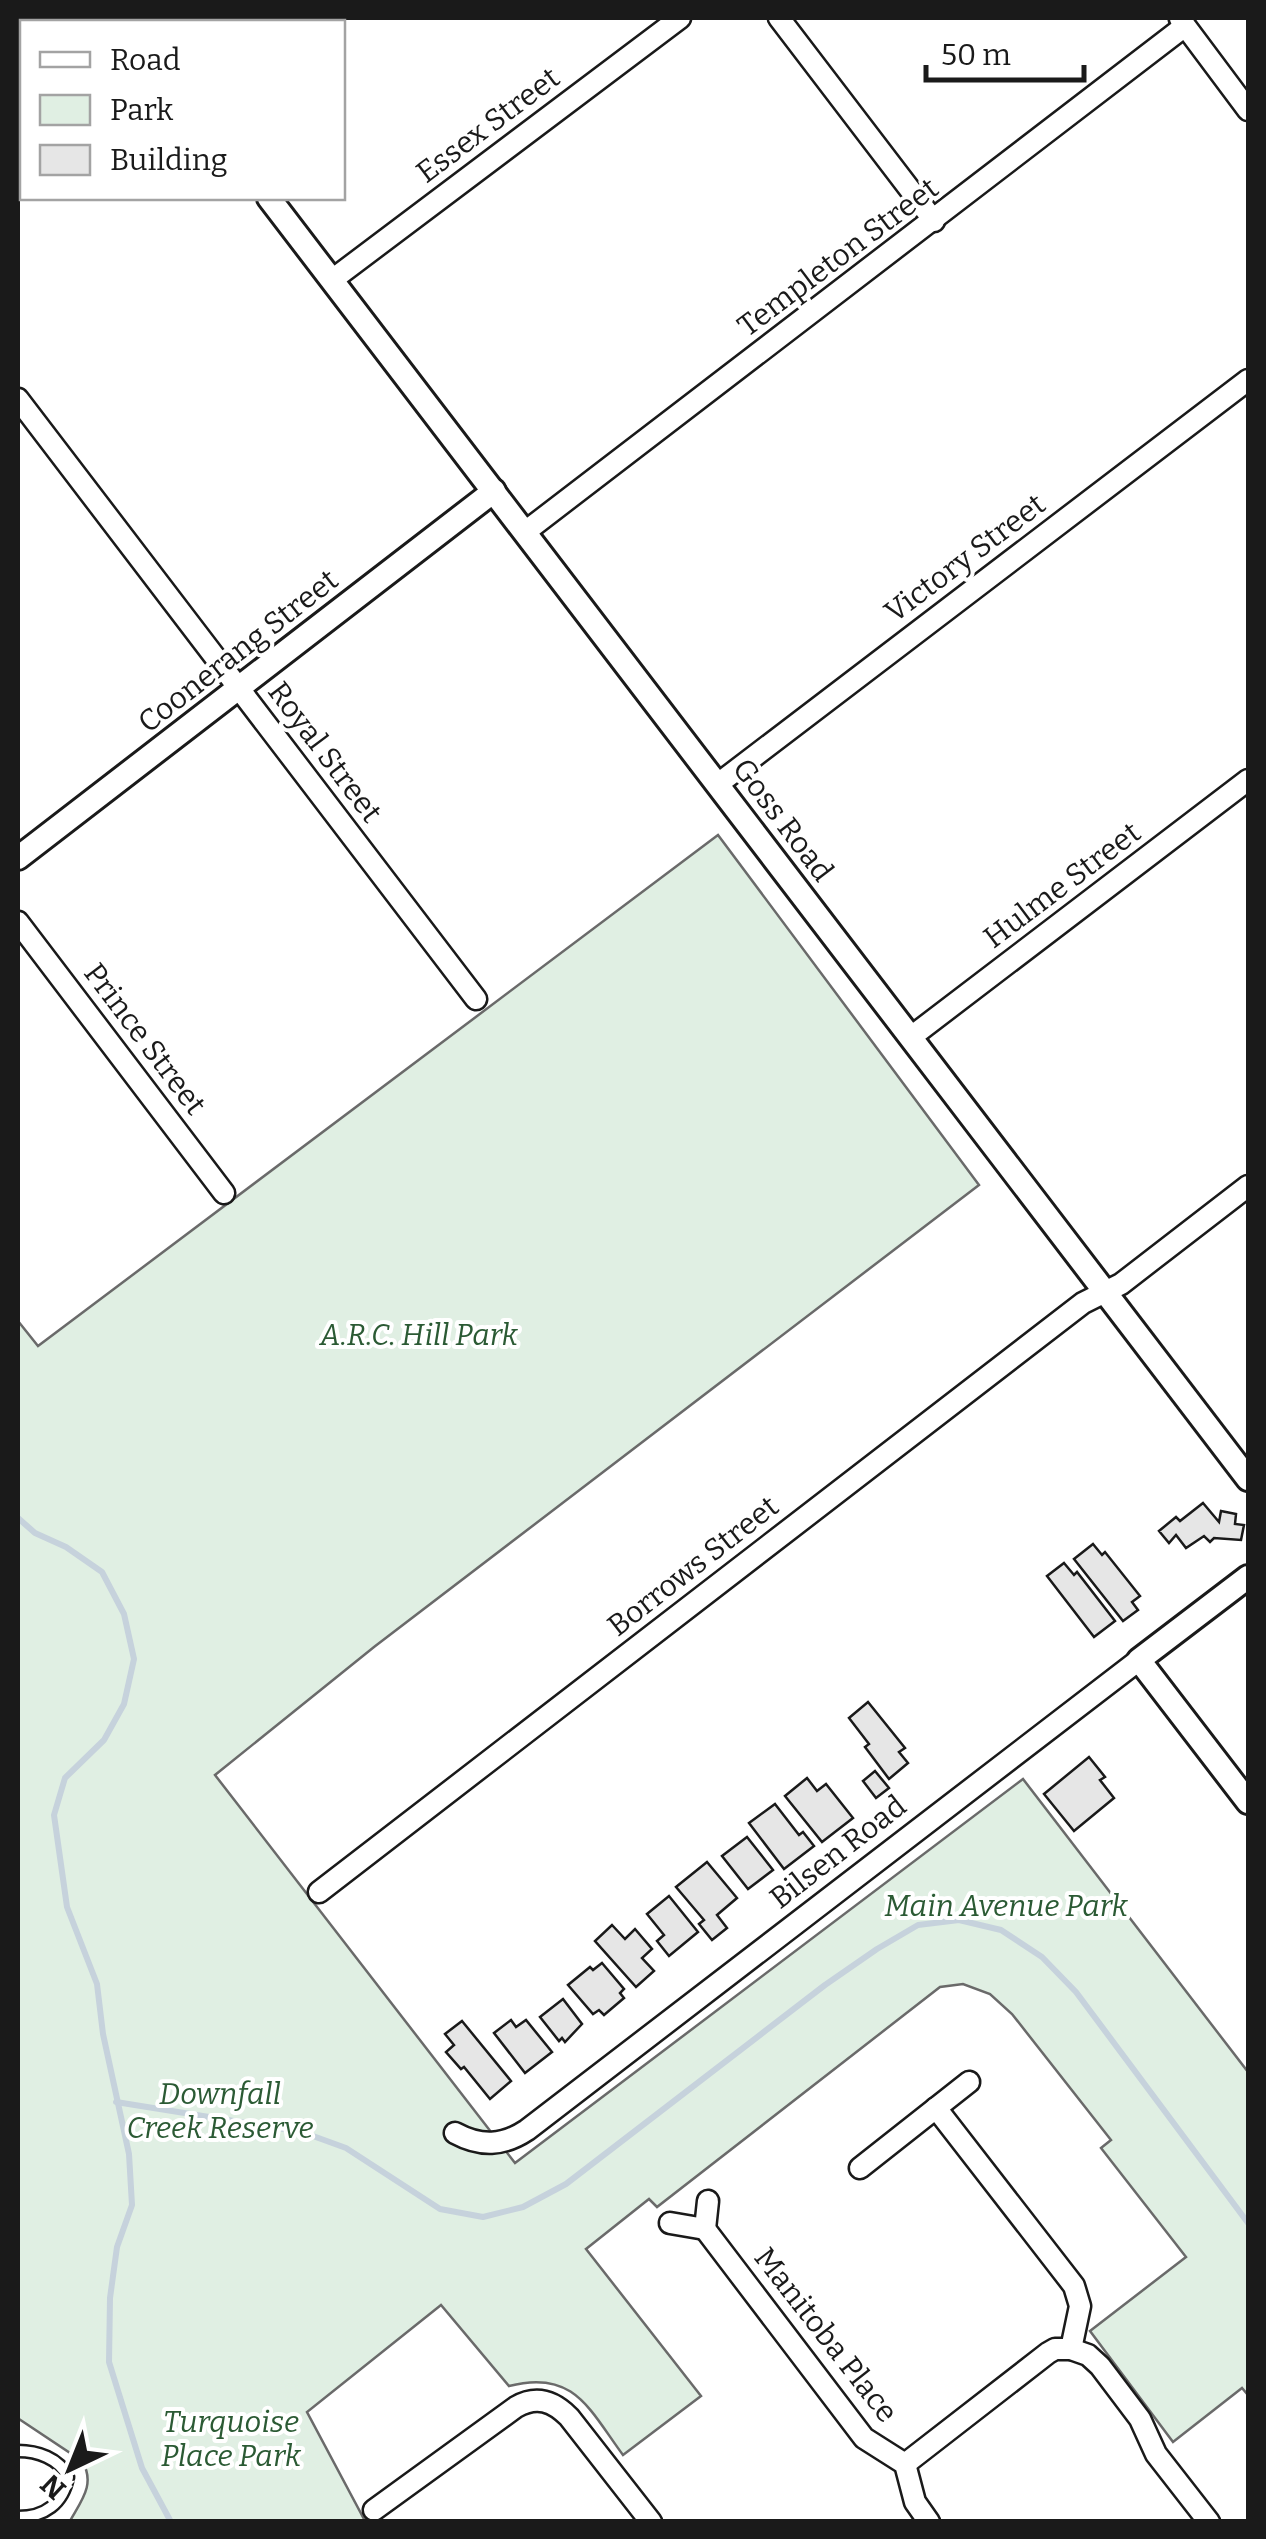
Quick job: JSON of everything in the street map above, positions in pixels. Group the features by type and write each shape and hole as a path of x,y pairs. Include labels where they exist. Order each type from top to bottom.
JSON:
{"street":[{"name":"Essex Street","path":"332,280 680,18"},
{"path":"779,18 934,221"},
{"path":"1182,22 1248,110"},
{"name":"Templeton Street","path":"524,532 934,221 1182,22"},
{"name":"Goss Road","path":"270,200 1248,1480"},
{"name":"Victory Street","path":"718,784 1248,380"},
{"name":"Royal Street","path":"18,399 476,998"},
{"name":"Coonerang Street","path":"18,858 494,491"},
{"name":"Hulme Street","path":"911,1037 1248,780"},
{"name":"Prince Street","path":"18,922 224,1193"},
{"name":"Borrows Street","path":"320,1892 1082,1303 1121,1284 1248,1186"},
{"name":"Bilsen Road","path":"456,2133 468,2140 492,2144 527,2130 1248,1577"},
{"path":"1140,1660 1248,1802"},
{"path":"860,2168 969,2082"},
{"path":"936,2108 1074,2286 1080,2306 1071,2349"},
{"path":"670,2223 706,2230 708,2200"},
{"name":"Manitoba Place","path":"706,2230 864,2438 905,2464 915,2502 929,2522"},
{"path":"905,2464 1038,2360 1055,2350 1071,2349 1100,2366 1140,2419 1156,2454 1209,2522"},
{"path":"374,2510 516,2406 540,2400 560,2408 570,2418 651,2522"}],"lane":[{"path":"18,2451 45,2456 60,2465 68,2477 58,2501 47,2511 18,2517"}],"green space":[{"path":"718,835 979,1185 374,1647 215,1775 515,2163 1023,1779 1248,2072 1248,2395 1242,2388 1173,2442 1090,2331 1186,2257 1101,2148 1111,2140 1012,2014 990,1994 963,1984 940,1987 657,2207 649,2199 586,2249 701,2396 623,2455 589,2408 565,2388 531,2382 509,2386 441,2305 307,2412 365,2521 70,2521 87,2485 86,2469 82,2461 19,2419 18,2414 18,1321 38,1346"}],"building":[{"path":"1203,1503 1219,1522 1221,1511 1236,1514 1235,1524 1244,1525 1241,1540 1214,1538 1210,1542 1204,1536 1186,1548 1176,1535 1169,1543 1159,1531"},
{"path":"1093,1544 1102,1555 1105,1552 1140,1596 1132,1602 1138,1610 1123,1621 1074,1559"},
{"path":"1064,1563 1074,1575 1077,1572 1115,1621 1094,1637 1047,1576"},
{"path":"868,1702 905,1748 899,1752 908,1763 889,1779 849,1718"},
{"path":"1089,1757 1105,1777 1100,1780 1114,1798 1074,1831 1044,1794"},
{"path":"875,1771 889,1788 876,1798 863,1781"},
{"path":"807,1778 817,1791 826,1784 853,1818 822,1842 785,1796"},
{"path":"775,1804 799,1835 803,1832 814,1846 784,1869 749,1823"},
{"path":"747,1837 773,1870 748,1889 722,1856"},
{"path":"707,1862 737,1898 717,1915 727,1928 712,1940 699,1924 704,1920 676,1887"},
{"path":"669,1896 698,1932 669,1956 657,1941 664,1935 647,1914"},
{"path":"612,1925 625,1939 635,1929 652,1949 642,1958 654,1971 636,1987 595,1941"},
{"path":"602,1963 624,1989 620,1993 624,1998 604,2015 599,2010 593,2014 568,1985 590,1967 593,1970"},
{"path":"563,1999 582,2024 565,2042 562,2038 559,2041 540,2017"},
{"path":"511,2020 516,2027 526,2020 552,2052 525,2073 494,2033"},
{"path":"462,2021 511,2081 490,2099 446,2052 454,2045 445,2034"}],"waterway":[{"path":"18,1518 35,1533 66,1547 102,1572 124,1614 134,1659 124,1704 104,1740 65,1778 54,1815 67,1907 97,1984 103,2034 129,2154 132,2205 117,2247 110,2298 109,2362 142,2468 171,2522"},
{"path":"116,2102 302,2132 346,2148 440,2209 483,2217 523,2207 566,2184 877,1949 918,1925 959,1920 1001,1930 1042,1957 1076,1992 1248,2223"}],"park label":[{"name":"A.R.C. Hill Park","path":"419,1335"},
{"name":"Main Avenue Park","path":"1006,1906"},
{"name":"Downfall Creek Reserve","path":"220,2111"},
{"name":"Turquoise Place Park","path":"231,2439"}]}
